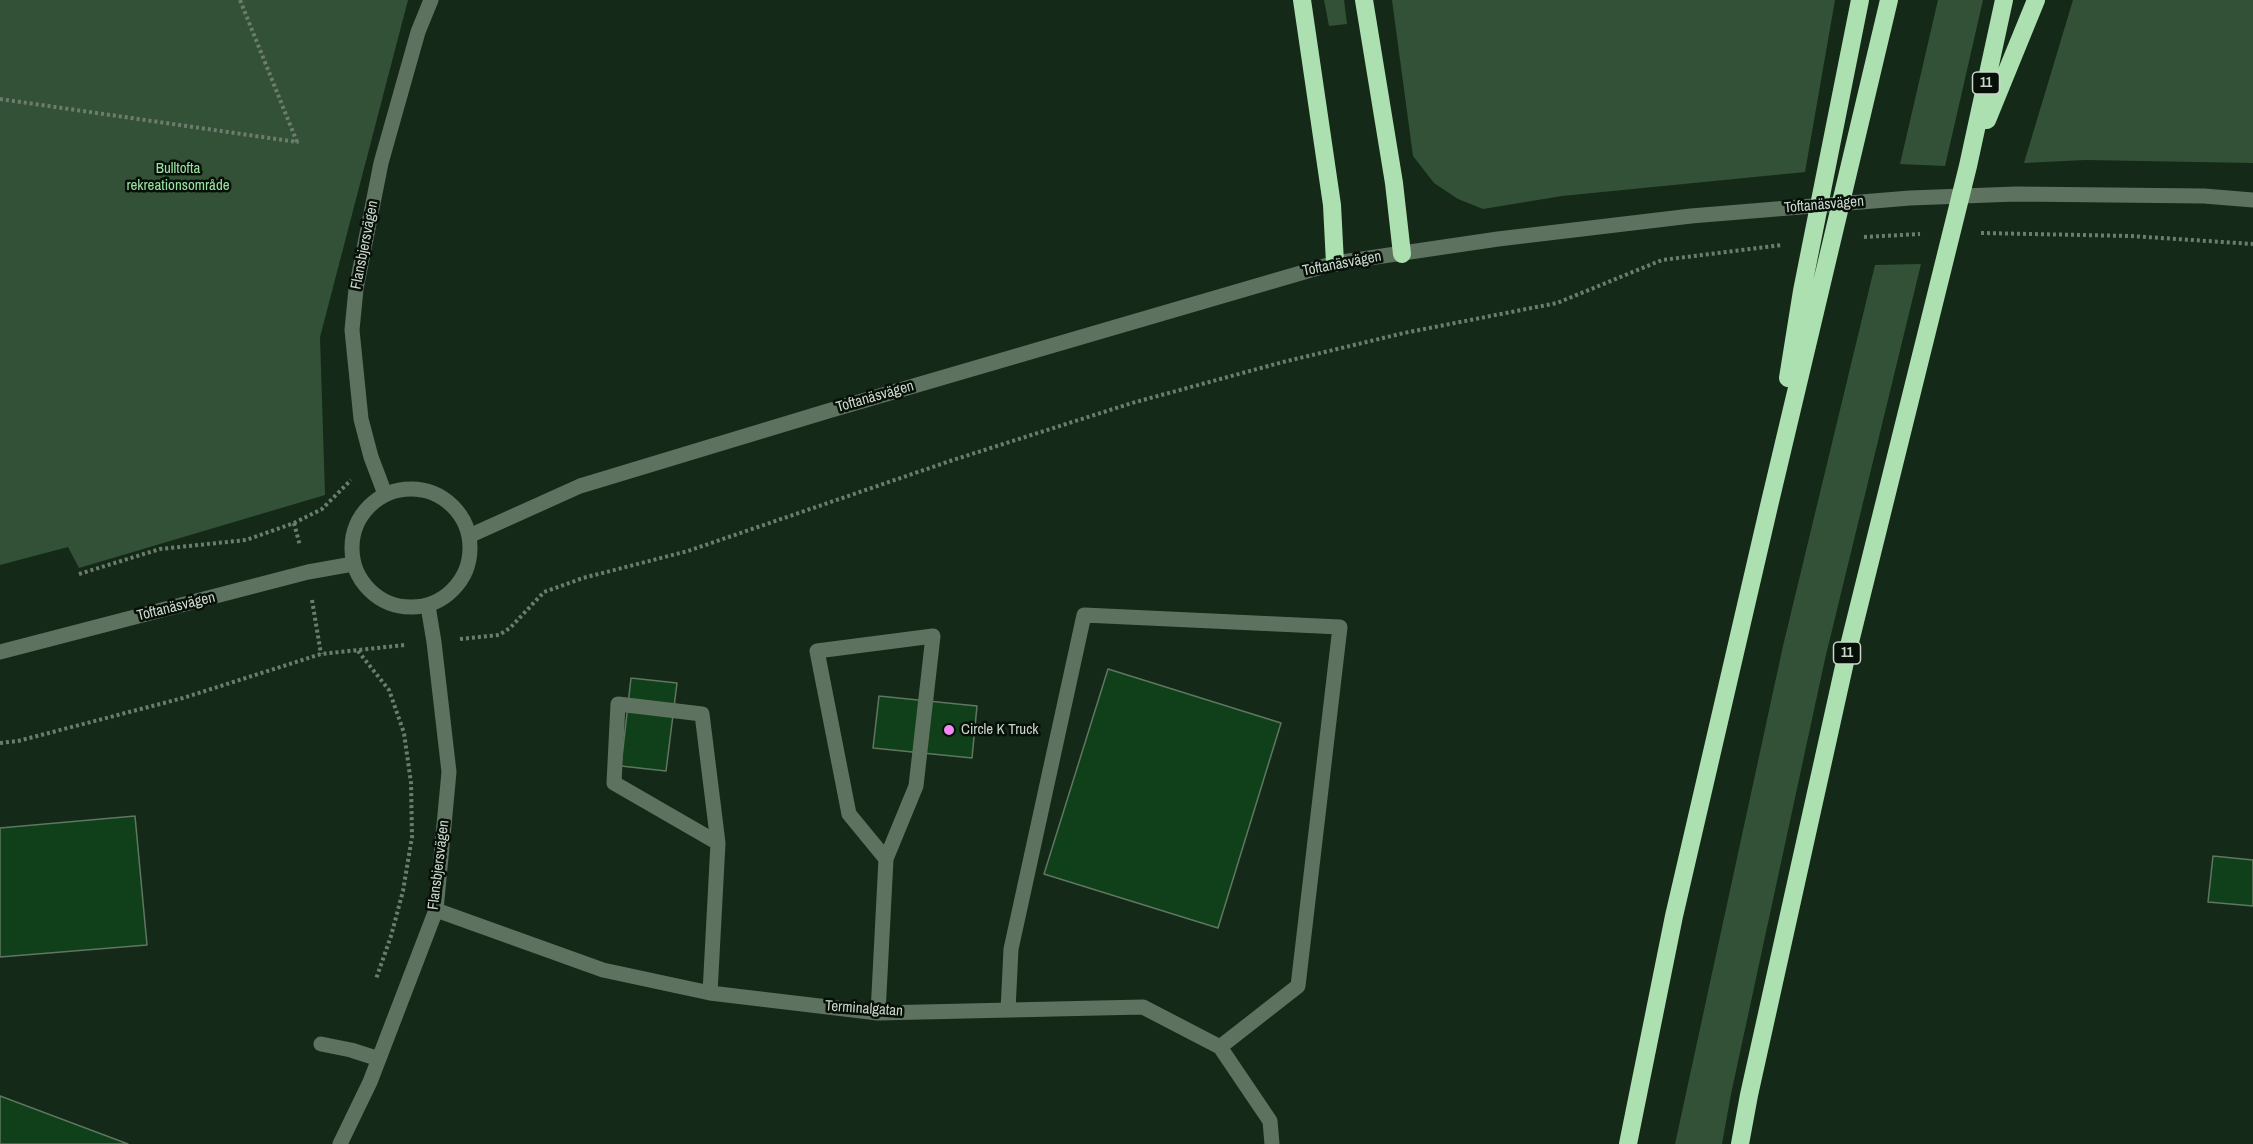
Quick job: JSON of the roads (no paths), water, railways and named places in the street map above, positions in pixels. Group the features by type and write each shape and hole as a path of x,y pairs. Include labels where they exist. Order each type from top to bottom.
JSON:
{"highway":[{"path":"1302,0 1332,205 1335,263"},
{"path":"1364,0 1394,183 1402,254"},
{"path":"1769,506 1802,291 1860,0"},
{"path":"1628,1144 1674,916 1889,0"},
{"name":"11","path":"1740,1144 1845,662 1968,166 2004,0"},
{"path":"1968,166 2036,0"}],"street":[{"name":"Flansbjersvägen","path":"385,494 371,457 361,418 352,330 356,289 381,163 418,32 431,0"},
{"name":"Toftanäsvägen","path":"469,536 580,486 1335,263 1487,241 1691,216 1910,198 2016,194 2142,195 2253,200"},
{"path":"411,488 437,495 458,512 469,536 470,558 462,579 448,595 428,606 406,608 385,602 367,589 353,564 351,548 355,526 367,507 385,494 411,488"},
{"name":"Toftanäsvägen","path":"0,652 308,572 353,564"},
{"name":"Flansbjersvägen","path":"340,1144 379,1059 436,910 449,772 428,606"},
{"path":"1008,1010 1011,949 1084,615 1340,627 1298,986 1220,1047"},
{"path":"878,1013 886,859 916,786 933,636 817,651 849,814 886,859"},
{"path":"710,993 718,843 702,714 618,704 614,783 718,843"},
{"name":"Terminalgatan","path":"436,910 603,970 710,993 878,1013 1143,1007 1220,1047 1270,1121 1272,1144"},
{"path":"321,1044 379,1059"}],"place":[{"name":"Circle K Truck","path":"949,730"}],"park label":[{"name":"Bulltofta rekreationsområde","path":"178,178"}]}
